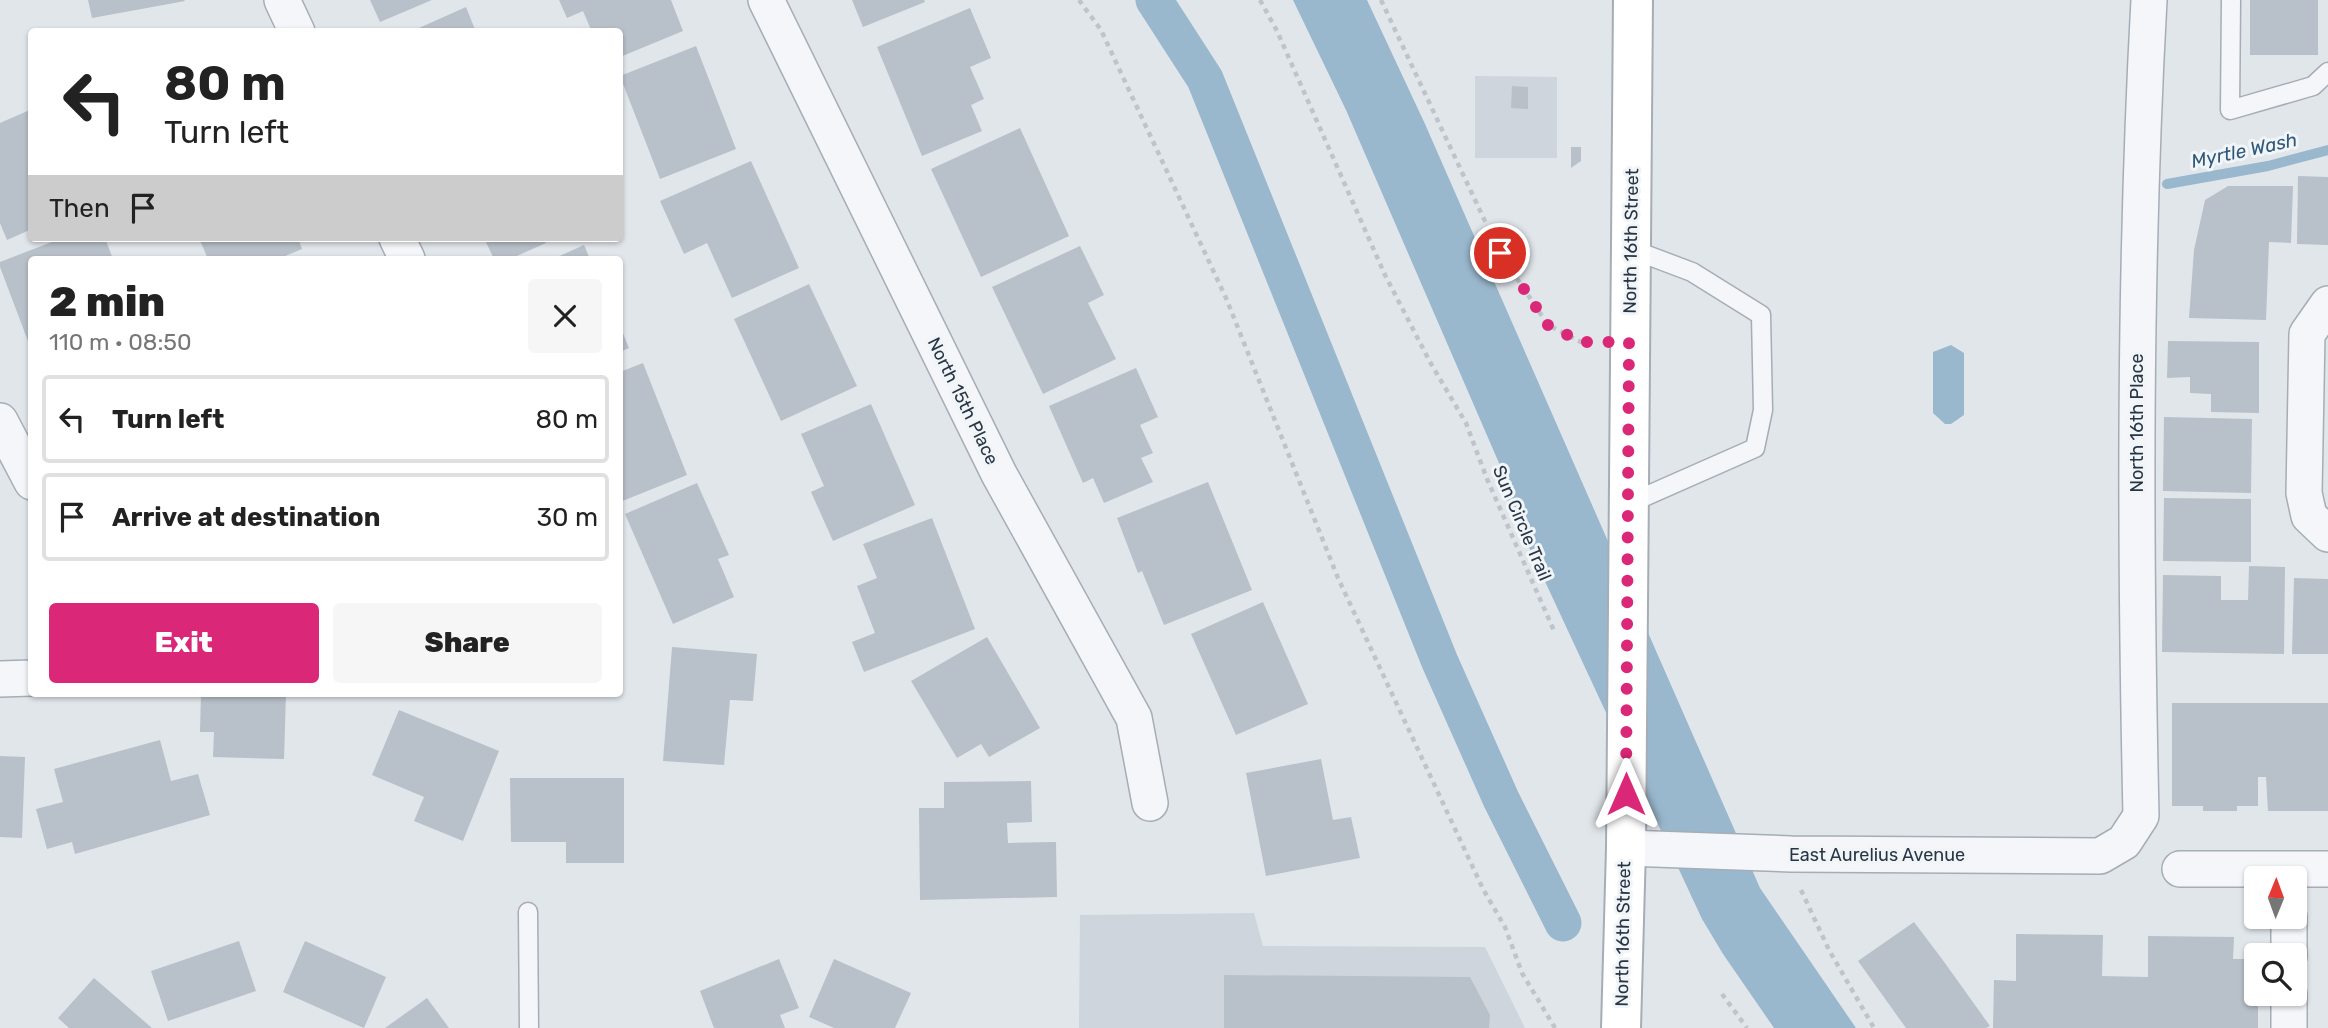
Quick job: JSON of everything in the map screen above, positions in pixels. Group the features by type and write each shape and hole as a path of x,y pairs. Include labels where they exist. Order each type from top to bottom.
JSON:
{"main road":[{"name":"North 16th Street","path":"1621,1028 1633,0"}],"street":[{"path":"282,0 295,28"},
{"name":"North 15th Place","path":"766,0 999,474 1134,718 1150,803"},
{"name":"North 16th Place","path":"2124,842 2141,816 2136,385 2140,159 2149,0"},
{"path":"2328,304 2307,334 2304,493 2309,516 2328,534"},
{"path":"0,421 28,474"},
{"path":"0,679 28,678"},
{"name":"East Aurelius Avenue","path":"1625,865 1791,854 2100,856 2124,842"},
{"path":"2180,869 2244,872"},
{"path":"2307,872 2328,869"},
{"path":"2289,1006 2289,1028"}],"lane":[{"path":"2231,0 2230,110 2313,86 2328,72"},
{"path":"1628,505 1755,448 1763,410 1761,315 1692,272 1630,249"},
{"path":"528,912 529,1028"}],"path":[{"path":"1080,0 1101,30 1226,298 1338,578 1483,889 1505,927 1522,973 1555,1028"},
{"name":"Sun Circle Trail","path":"1259,0 1277,31 1385,275 1430,362 1466,422 1555,633"},
{"path":"1381,0 1500,253 1528,298 1548,325 1581,342 1629,342"},
{"path":"1791,854 1800,888 1829,950 1874,1028"},
{"path":"1722,994 1747,1028"}],"shaded area":[{"path":"1475,76 1557,77 1557,158 1475,158"},
{"path":"1254,913 1263,946 1485,947 1525,1028 1079,1028 1080,915"}],"water":[{"path":"1293,0 1367,0 1425,124 1760,888 1856,1028 1774,1028 1702,919 1495,474 1502,470 1346,110"},
{"path":"1951,345 1964,353 1964,415 1951,424 1945,424 1933,413 1933,352"}],"building":[{"path":"88,0 184,0 185,1 92,18"},
{"path":"370,0 432,0 380,22"},
{"path":"559,0 671,0 683,31 623,56 623,28 590,28 583,11 567,18"},
{"path":"852,0 924,0 925,2 863,27"},
{"path":"2250,0 2318,0 2318,55 2250,55"},
{"path":"466,7 474,28 419,28"},
{"path":"970,8 991,58 970,67 984,99 971,105 982,131 922,156 877,47"},
{"path":"696,46 736,149 660,179 623,84 623,75"},
{"path":"1512,86 1528,87 1528,109 1511,108"},
{"path":"28,111 28,231 7,240 0,223 0,123"},
{"path":"1020,128 1069,236 981,277 931,169"},
{"path":"1571,147 1581,147 1581,161 1571,168"},
{"path":"751,161 799,268 732,298 707,243 684,254 660,201"},
{"path":"2298,176 2328,177 2328,245 2297,244"},
{"path":"2228,186 2293,186 2291,243 2269,242 2266,320 2189,318 2194,250 2205,200"},
{"path":"52,242 107,242 112,256 28,256 28,341 0,262"},
{"path":"201,242 299,242 302,249 285,256 207,256"},
{"path":"486,242 546,243 517,256 493,256"},
{"path":"584,245 589,256 560,256"},
{"path":"1080,246 1104,295 1088,303 1116,359 1043,394 992,287"},
{"path":"809,284 857,386 781,421 734,319"},
{"path":"623,333 629,348 623,351"},
{"path":"2168,341 2259,342 2259,413 2211,412 2211,394 2190,393 2190,377 2167,378"},
{"path":"643,363 687,475 623,501 623,371"},
{"path":"1136,368 1158,417 1140,425 1153,453 1141,458 1153,482 1104,503 1093,478 1083,483 1049,406"},
{"path":"871,404 915,505 833,541 811,492 824,486 801,434"},
{"path":"2164,417 2252,419 2251,493 2163,491"},
{"path":"1208,482 1252,590 1164,625 1142,571 1138,573 1117,518"},
{"path":"697,483 729,555 718,559 734,597 673,624 625,514"},
{"path":"2164,498 2251,499 2251,562 2163,561"},
{"path":"932,518 975,629 864,672 852,642 875,633 857,586 877,578 863,544"},
{"path":"2249,566 2285,567 2284,654 2162,652 2163,575 2221,576 2221,600 2248,600"},
{"path":"2294,578 2328,579 2328,654 2292,654"},
{"path":"1263,602 1308,704 1236,735 1191,634"},
{"path":"987,637 1040,728 989,757 981,744 957,758 911,681"},
{"path":"672,647 757,654 753,701 730,700 724,765 663,761"},
{"path":"201,697 286,697 284,759 213,757 214,732 200,732"},
{"path":"2172,703 2328,703 2328,811 2268,811 2266,777 2258,777 2258,806 2237,806 2237,811 2203,811 2203,806 2172,806"},
{"path":"399,710 499,751 463,841 414,821 424,797 372,775"},
{"path":"160,740 171,781 198,774 210,815 75,854 72,842 47,849 36,809 63,802 54,769"},
{"path":"0,756 25,757 22,838 0,837"},
{"path":"1321,759 1333,820 1351,817 1360,858 1266,876 1246,773"},
{"path":"510,778 624,778 624,863 566,863 566,842 511,842"},
{"path":"1031,781 1032,822 1007,823 1008,843 1056,842 1057,897 920,900 919,808 944,808 944,782"},
{"path":"1914,922 1990,1026 1906,1028 1858,961"},
{"path":"2016,934 2103,935 2102,976 2148,977 2148,936 2234,937 2233,959 2244,959 2244,1006 2258,1006 2258,1028 1993,1028 1994,980 2016,981"},
{"path":"239,941 256,991 168,1021 151,971"},
{"path":"305,941 386,977 364,1028 283,992"},
{"path":"779,959 799,1008 780,1015 785,1028 714,1028 700,991"},
{"path":"834,959 911,993 895,1028 834,1028 809,1017"},
{"path":"1224,975 1470,977 1490,1015 1489,1028 1224,1028"},
{"path":"94,978 152,1028 69,1028 58,1018"},
{"path":"427,998 449,1028 385,1028"}],"waterway":[{"path":"1154,0 1205,79 1440,662 1501,799 1563,923"},
{"name":"Myrtle Wash","path":"2167,184 2268,166 2328,150"}],"route":[{"path":"1500,253 1548,325 1581,342 1629,342 1626,794"}]}
